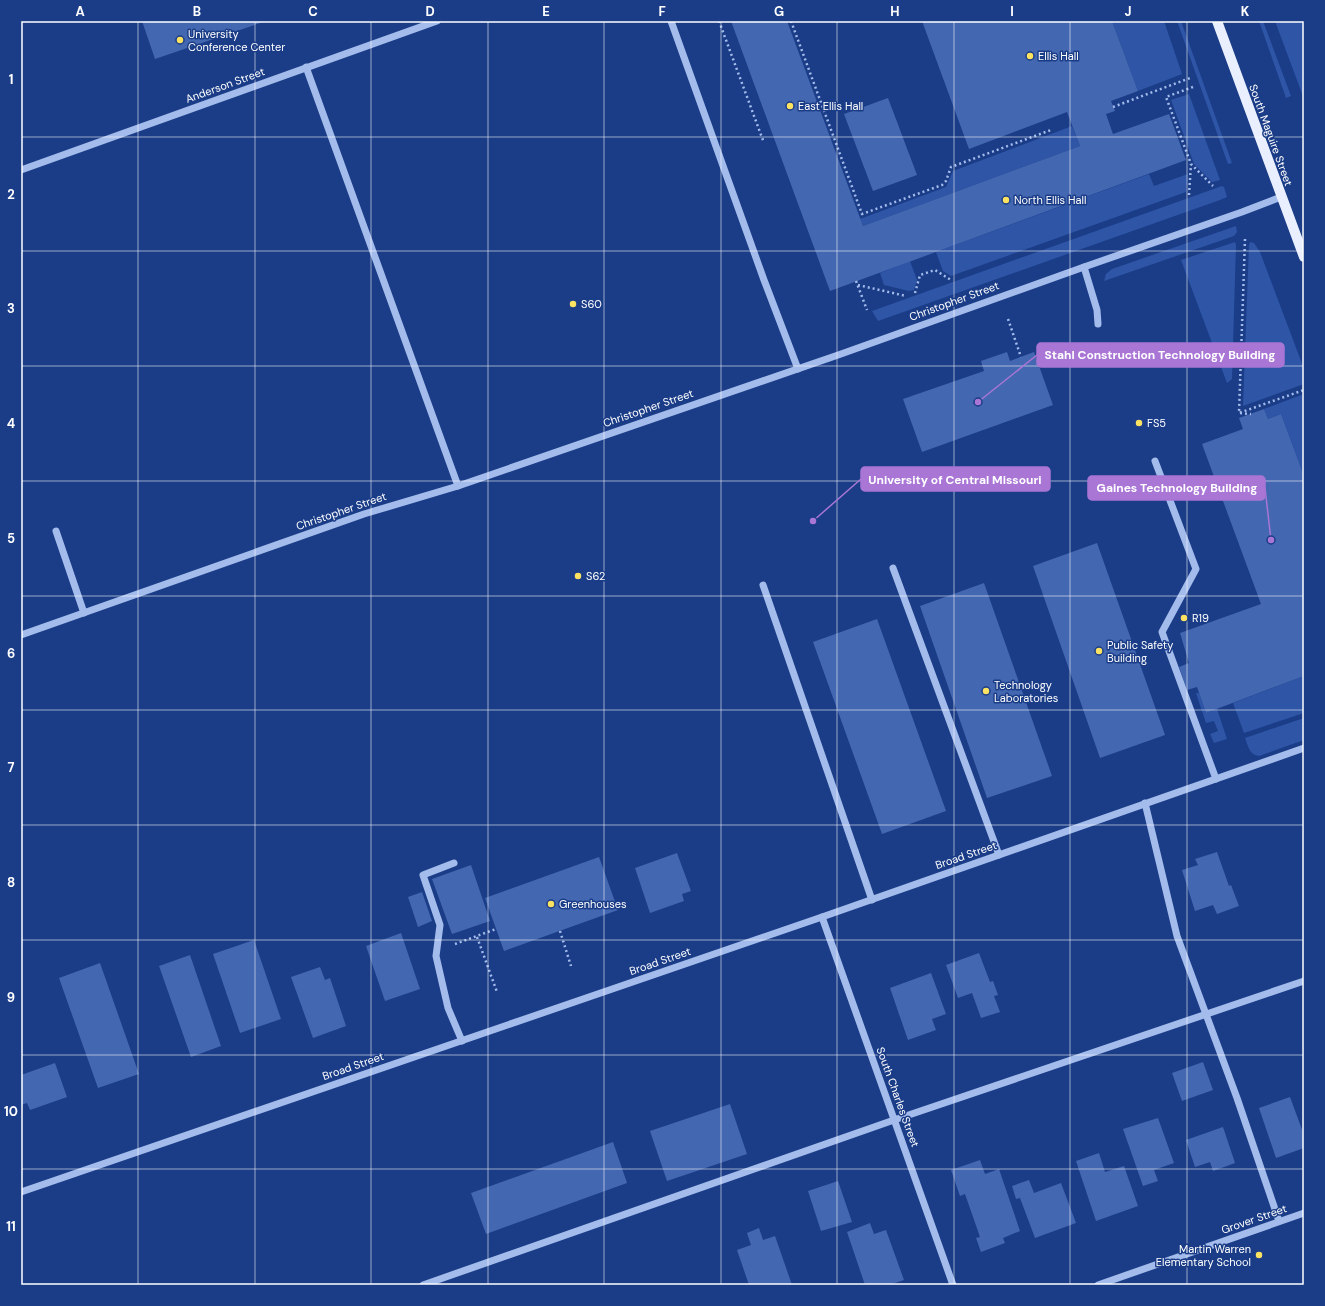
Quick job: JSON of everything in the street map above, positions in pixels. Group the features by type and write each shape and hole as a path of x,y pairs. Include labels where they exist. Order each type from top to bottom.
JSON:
{"main road":[{"name":"South Maguire Street","path":"1217,21 1304,256"}],"street":[{"name":"Anderson Street","path":"21,170 438,21"},
{"path":"671,21 798,368"},
{"path":"306,67 458,486"},
{"name":"Christopher Street","path":"21,635 364,514 458,486 798,368 1281,197"},
{"path":"1084,266 1097,310 1098,324"},
{"path":"1155,461 1196,569 1162,632 1216,779"},
{"path":"56,531 84,613"},
{"path":"893,568 999,855"},
{"path":"764,585 872,900"},
{"name":"Broad Street","path":"21,1192 872,900 1304,748"},
{"path":"1145,803 1177,936 1237,1098 1279,1222"},
{"path":"454,862 423,875 440,925 436,956 448,1008 462,1041"},
{"name":"South Charles Street","path":"822,917 953,1285"},
{"path":"423,1285 894,1120 1304,981"},
{"name":"Grover Street","path":"1098,1285 1304,1213"}],"path":[{"path":"719,21 764,143"},
{"path":"791,21 862,214 942,185 946,181 951,167 1051,130"},
{"path":"1113,107 1190,78"},
{"path":"1189,194 1191,164 1166,97 1193,87"},
{"path":"1191,164 1213,186"},
{"path":"1239,412 1245,239"},
{"path":"916,292 920,275 925,273 936,270 951,280"},
{"path":"856,281 867,310"},
{"path":"858,285 906,296"},
{"path":"1008,319 1021,357"},
{"path":"1239,412 1304,390"},
{"path":"1239,412 1251,414"},
{"path":"437,950 496,929"},
{"path":"560,931 571,966"},
{"path":"477,937 497,992"}],"shaded area":[{"path":"1112,21 1164,21 1182,74 1138,91"},
{"path":"1177,21 1181,21 1232,163 1228,164"},
{"path":"1259,21 1263,21 1291,96 1286,98"},
{"path":"1275,21 1304,21 1304,99"},
{"path":"1189,94 1220,180 1212,182 1194,164 1171,100"},
{"path":"1072,126 1080,146 863,226 860,219 946,187 953,171"},
{"path":"1149,174 1154,186 1188,174 1186,192 951,276 943,271 936,252"},
{"path":"1222,186 1224,187 1227,197 1220,200 878,321 872,311"},
{"path":"1236,226 1237,232 1234,236 1104,281 1106,274 1112,269"},
{"path":"1235,242 1232,379 1227,383 1181,260"},
{"path":"1250,242 1254,243 1260,252 1304,369 1304,384 1243,406 1249,245"},
{"path":"910,261 917,280 914,290 909,291 884,285 880,273"},
{"path":"1304,394 1304,476 1281,414 1268,419 1264,409"},
{"path":"1304,676 1304,713 1244,733 1233,703"},
{"path":"1196,693 1199,693 1206,713 1217,709 1227,739 1214,743 1210,734 1218,731 1214,721 1206,723"},
{"path":"1304,718 1304,740 1259,756 1253,754 1249,749 1245,738"}],"building":[{"name":"University Conference Center","path":"142,21 266,21 155,59"},
{"path":"731,21 787,21 863,226 1080,146 1067,112 969,149 922,21 1112,21 1138,91 1111,101 1115,111 1106,114 1113,134 1169,114 1186,160 830,291"},
{"path":"888,98 917,175 873,191 844,114"},
{"path":"1007,352 1010,361 1034,352 1053,405 922,452 903,399 984,371 981,361"},
{"path":"1264,409 1268,419 1281,414 1304,476 1304,676 1206,713 1197,687 1187,690 1179,667 1189,663 1180,633 1261,604 1202,444 1243,429 1239,418"},
{"name":"Public Safety Building","path":"1097,543 1165,735 1100,758 1033,566"},
{"name":"Technology Laboratories","path":"984,583 1052,776 987,798 920,606"},
{"path":"877,619 946,811 882,834 813,642"},
{"path":"1217,852 1229,886 1231,885 1239,906 1217,914 1213,905 1195,911 1182,870 1198,865 1195,859"},
{"path":"677,853 691,891 682,894 684,901 650,913 635,868"},
{"name":"Greenhouses","path":"599,857 618,910 504,951 485,898"},
{"path":"471,865 490,921 452,934 432,879"},
{"path":"422,892 432,921 418,927 408,897"},
{"path":"401,933 420,989 385,1001 366,946"},
{"path":"254,940 281,1019 240,1033 213,954"},
{"path":"979,953 990,982 993,981 998,995 994,996 1000,1012 981,1018 972,993 958,998 946,965"},
{"path":"190,955 221,1046 191,1057 159,966"},
{"path":"100,963 139,1074 98,1088 59,978"},
{"path":"320,967 325,980 330,978 346,1026 313,1038 291,977"},
{"path":"931,973 946,1014 932,1019 936,1030 908,1040 890,988"},
{"path":"1203,1062 1213,1090 1182,1101 1172,1073"},
{"path":"55,1063 67,1097 30,1110 27,1103 21,1105 21,1075"},
{"path":"1290,1097 1304,1135 1304,1148 1276,1158 1259,1108"},
{"path":"730,1104 747,1154 667,1181 650,1131"},
{"path":"1158,1118 1174,1163 1154,1170 1158,1181 1143,1186 1123,1129"},
{"path":"1223,1127 1235,1163 1213,1171 1210,1162 1195,1167 1186,1140"},
{"path":"613,1142 627,1183 486,1234 471,1193"},
{"path":"1099,1153 1105,1172 1124,1166 1138,1206 1096,1221 1076,1161"},
{"path":"980,1160 985,1174 999,1169 1020,1231 1003,1238 1005,1243 981,1252 976,1238 980,1237 965,1194 960,1196 951,1170"},
{"path":"1029,1180 1034,1193 1061,1183 1076,1223 1035,1238 1020,1198 1016,1199 1012,1186"},
{"path":"838,1181 852,1222 821,1231 808,1191"},
{"path":"870,1223 874,1234 886,1230 904,1280 889,1285 865,1285 847,1232"},
{"path":"759,1228 763,1240 775,1236 792,1285 749,1285 737,1250 751,1245 747,1233"}],"place":[{"name":"University Conference Center","path":"180,40"},
{"name":"Ellis Hall","path":"1030,56"},
{"name":"East Ellis Hall","path":"790,106"},
{"name":"North Ellis Hall","path":"1006,200"},
{"name":"S60","path":"573,304"},
{"name":"Stahl Construction Technology Building","path":"978,402"},
{"name":"FS5","path":"1139,423"},
{"name":"University of Central Missouri","path":"813,521"},
{"name":"Gaines Technology Building","path":"1271,540"},
{"name":"S62","path":"578,576"},
{"name":"R19","path":"1184,618"},
{"name":"Public Safety Building","path":"1099,651"},
{"name":"Technology Laboratories","path":"986,691"},
{"name":"Greenhouses","path":"551,904"},
{"name":"Martin Warren Elementary School","path":"1259,1255"}]}
